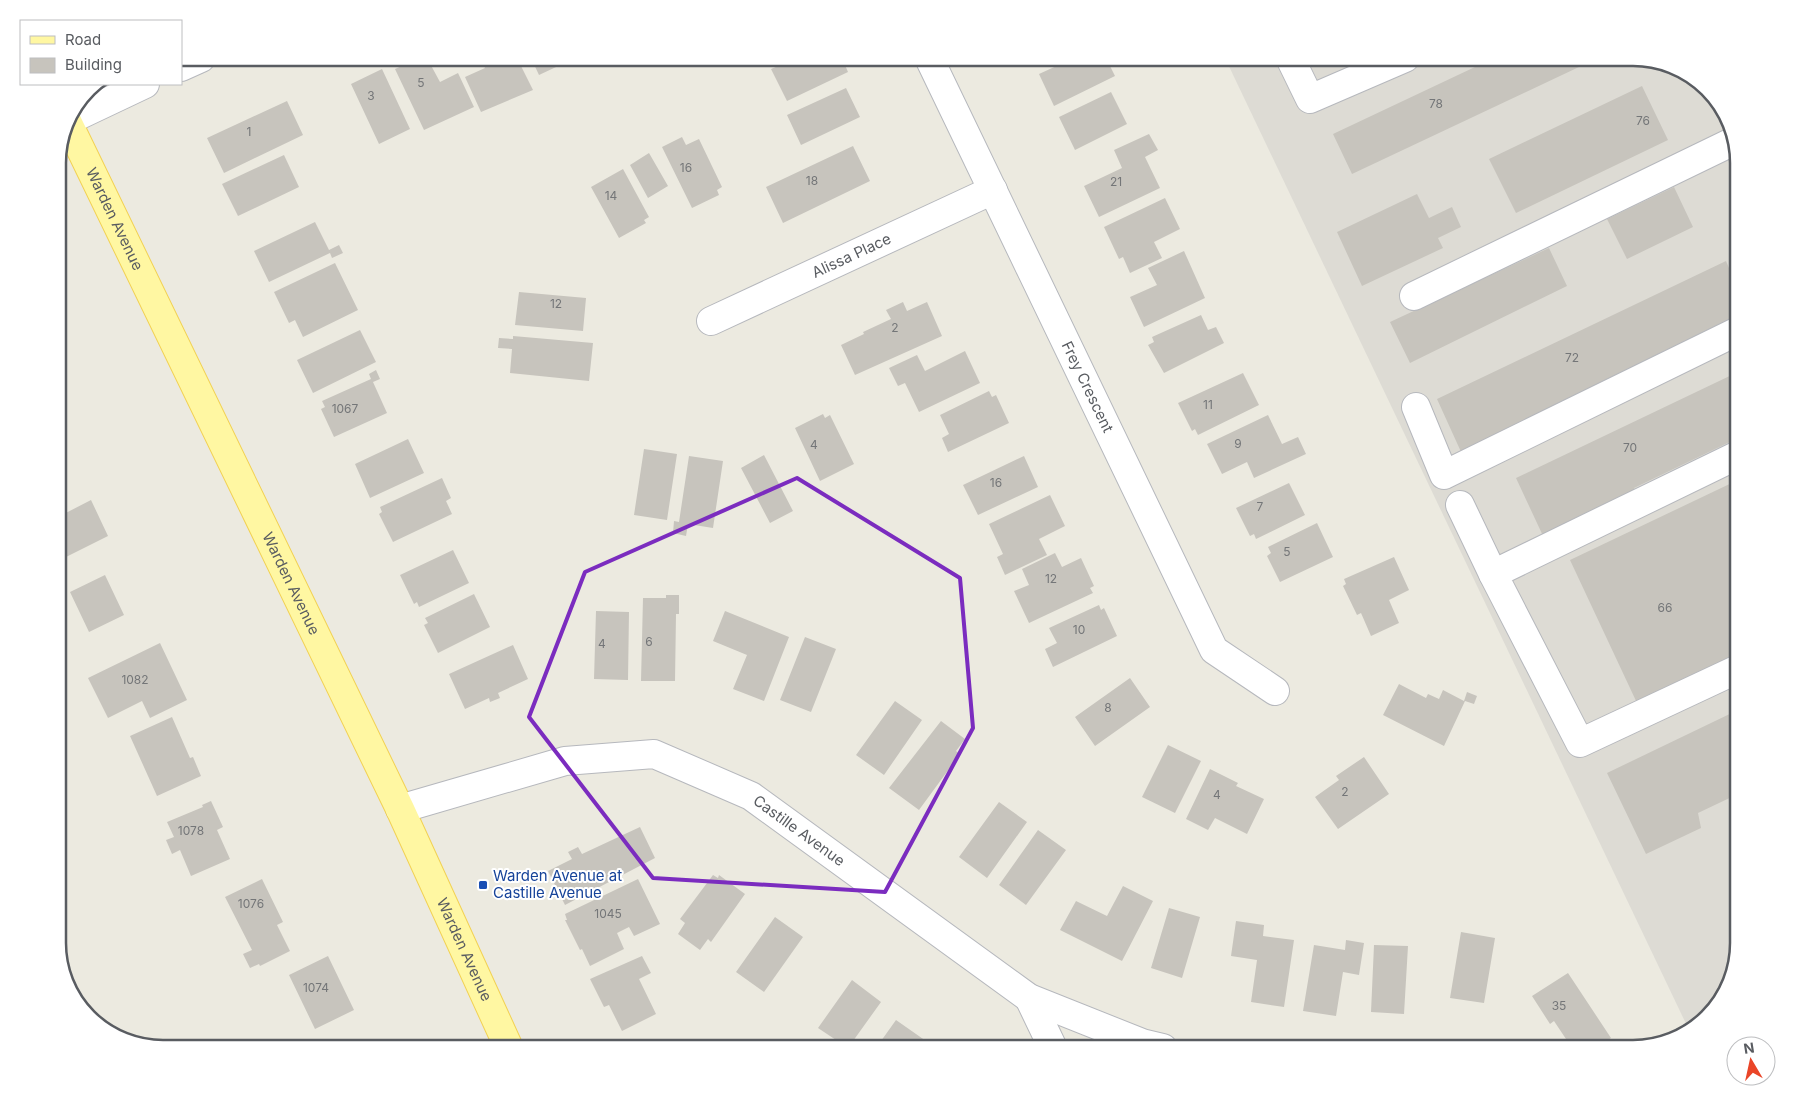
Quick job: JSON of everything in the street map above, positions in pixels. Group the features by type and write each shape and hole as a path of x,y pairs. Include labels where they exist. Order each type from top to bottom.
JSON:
{"main road":[{"name":"Warden Avenue","path":"72,132 400,809 506,1040"}],"street":[{"name":"Frey Crescent","path":"933,66 1214,650 1274,691"},
{"path":"1294,66 1310,99 1386,66"},
{"path":"80,115 143,85"},
{"path":"1414,296 1728,144"},
{"name":"Alissa Place","path":"711,321 993,190"},
{"path":"1416,407 1444,475 1730,335"},
{"path":"1494,574 1730,459"},
{"path":"1460,505 1580,743 1730,673"},
{"name":"Castille Avenue","path":"400,809 565,761 654,754 750,796 1029,998 1134,1040"},
{"path":"1029,998 1049,1040"}],"highlighted area":[{"path":"797,478 960,578 973,728 885,892 653,878 529,717 585,572"}],"shaded area":[{"path":"1229,66 1645,67 1670,74 1692,86 1710,104 1720,121 1725,132 1730,157 1730,942 1726,968 1717,991 1710,1002 1686,1024"}],"building":[{"path":"402,66 431,66 440,82 458,73 474,107 424,130 395,69"},
{"path":"484,66 521,66 533,90 481,112 465,77 485,68"},
{"path":"535,66 558,66 539,75"},
{"path":"778,66 845,66 848,72 787,101 771,69"},
{"path":"1056,66 1110,66 1115,76 1054,106 1039,74"},
{"path":"1477,66 1581,66 1352,174 1333,134"},
{"path":"382,69 410,129 379,144 351,84"},
{"path":"1642,86 1668,140 1516,213 1489,159"},
{"path":"846,88 860,117 801,145 787,115"},
{"path":"1111,92 1127,124 1075,150 1059,117"},
{"path":"287,101 303,135 224,173 207,138"},
{"path":"1149,134 1158,150 1145,157 1160,188 1099,217 1084,186 1122,168 1114,150"},
{"path":"682,137 686,145 699,139 722,187 717,190 719,195 692,208 662,147"},
{"path":"853,146 870,181 783,223 766,187"},
{"path":"649,153 668,186 648,198 630,165"},
{"path":"284,155 299,187 238,216 222,184"},
{"path":"623,169 649,217 644,220 646,223 619,238 591,187"},
{"path":"1674,187 1693,227 1627,259 1607,219"},
{"path":"1417,194 1429,218 1452,207 1461,227 1438,238 1443,248 1362,286 1337,232"},
{"path":"1165,198 1180,229 1154,242 1162,258 1130,273 1123,257 1119,259 1104,227"},
{"path":"315,222 329,250 339,245 343,253 332,258 330,253 269,282 254,251"},
{"path":"1549,248 1567,286 1410,363 1390,322"},
{"path":"1184,251 1205,298 1144,327 1130,297 1157,285 1148,268"},
{"path":"1726,261 1730,270 1730,326 1462,454 1437,399"},
{"path":"335,263 358,310 303,337 295,320 289,323 274,292"},
{"path":"519,292 586,298 583,331 515,325"},
{"path":"903,302 907,311 927,302 942,336 855,375 841,345 891,319 886,310"},
{"path":"1201,315 1208,330 1216,327 1224,343 1164,373 1148,345 1154,342 1152,337"},
{"path":"360,330 376,362 313,393 297,360"},
{"path":"513,336 593,343 589,381 510,373 512,349 498,348 499,338 513,339"},
{"path":"965,351 980,383 919,412 905,383 898,386 889,368 917,355 925,371"},
{"path":"376,370 380,379 373,382 387,413 334,437 321,409 325,407 322,401 371,379 369,374"},
{"path":"1243,373 1259,405 1198,435 1195,429 1192,431 1178,403"},
{"path":"1730,376 1730,442 1634,488 1637,494 1544,538 1516,478"},
{"path":"989,391 992,397 996,395 1009,423 948,452 942,438 949,434 940,415"},
{"path":"823,414 825,418 830,415 854,464 820,481 795,428"},
{"path":"1268,415 1282,444 1298,437 1306,454 1254,478 1247,462 1222,474 1207,444"},
{"path":"408,439 424,473 370,498 355,464"},
{"path":"644,449 677,454 667,520 634,515"},
{"path":"764,455 793,511 770,523 741,468"},
{"path":"689,456 723,461 713,528 688,524 686,536 673,533 674,521 679,522"},
{"path":"1024,456 1038,487 978,515 963,485"},
{"path":"442,478 451,498 446,501 452,514 393,542 379,514 382,512 380,507"},
{"path":"1289,483 1305,515 1256,539 1254,534 1250,536 1236,508"},
{"path":"1730,484 1730,659 1637,703 1570,560"},
{"path":"1050,495 1065,526 1039,539 1047,555 1005,575 997,557 1003,554 989,524"},
{"path":"91,500 108,536 66,557 66,513"},
{"path":"1317,523 1333,557 1280,582 1267,556 1271,553 1268,547"},
{"path":"453,550 469,583 419,607 417,602 414,604 400,575"},
{"path":"1055,553 1062,567 1081,558 1094,586 1090,588 1093,593 1029,623 1014,591 1029,585 1022,569"},
{"path":"1394,557 1409,590 1389,600 1399,623 1371,636 1361,613 1357,615 1343,586 1346,584 1344,579"},
{"path":"105,575 124,615 89,632 70,592"},
{"path":"474,594 490,627 438,653 424,625 428,623 425,618"},
{"path":"666,595 679,595 679,614 676,614 675,681 641,681 643,598 666,598"},
{"path":"1099,605 1101,610 1104,608 1117,636 1053,667 1045,649 1057,643 1049,628"},
{"path":"596,611 629,612 628,680 594,679"},
{"path":"725,611 789,637 764,701 733,689 747,655 713,641"},
{"path":"805,637 836,649 811,712 780,700"},
{"path":"160,643 187,700 150,718 142,701 108,718 88,678"},
{"path":"513,645 528,679 498,693 500,698 490,702 489,698 465,709 449,674"},
{"path":"1130,678 1150,707 1095,746 1075,717"},
{"path":"1399,684 1426,698 1428,694 1439,699 1443,690 1464,701 1467,692 1477,696 1474,704 1465,701 1444,746 1383,715"},
{"path":"895,701 922,720 884,775 856,755"},
{"path":"1730,714 1730,798 1698,813 1701,828 1646,854 1607,773"},
{"path":"172,717 190,758 193,757 201,776 157,796 130,736"},
{"path":"941,721 965,739 956,751 960,754 919,810 889,788"},
{"path":"1168,745 1201,761 1175,813 1142,797"},
{"path":"1364,757 1389,794 1338,829 1315,797 1339,780 1336,776"},
{"path":"1210,769 1238,783 1236,786 1264,799 1247,834 1215,818 1208,830 1186,819"},
{"path":"211,801 223,827 217,830 230,859 191,876 180,850 172,854 166,840 174,837 167,822 203,807 202,805"},
{"path":"999,802 1027,822 987,878 959,857"},
{"path":"640,827 655,858 565,905 548,871 572,859 568,852 578,847 582,854"},
{"path":"1038,830 1066,850 1026,905 999,885"},
{"path":"713,875 718,878 719,875 745,894 711,942 708,939 700,950 678,934 685,923 680,919"},
{"path":"262,879 283,922 277,925 290,951 260,966 259,964 250,968 243,954 252,950 225,897"},
{"path":"638,879 660,924 634,936 629,927 617,933 624,949 590,966 565,920 567,920 565,914"},
{"path":"1123,886 1153,901 1122,961 1060,930 1076,901 1107,916"},
{"path":"1169,908 1200,917 1182,978 1151,968"},
{"path":"775,917 803,937 764,992 736,972"},
{"path":"1236,921 1264,925 1263,936 1294,940 1284,1007 1251,1002 1257,960 1231,956"},
{"path":"1461,932 1495,938 1484,1003 1450,998"},
{"path":"1346,940 1364,943 1359,975 1343,972 1336,1016 1303,1011 1314,945 1345,950"},
{"path":"1374,945 1408,946 1404,1014 1371,1012"},
{"path":"328,956 354,1010 315,1029 289,975"},
{"path":"642,956 651,973 639,979 656,1014 622,1031 609,1005 604,1007 590,979"},
{"path":"1568,973 1611,1038 1608,1040 1567,1040 1554,1021 1550,1024 1532,996"},
{"path":"852,980 881,1002 854,1040 836,1040 818,1028"},
{"path":"896,1020 925,1040 882,1040"}],"place":[{"name":"Warden Avenue at Castille Avenue","path":"483,885"}]}
